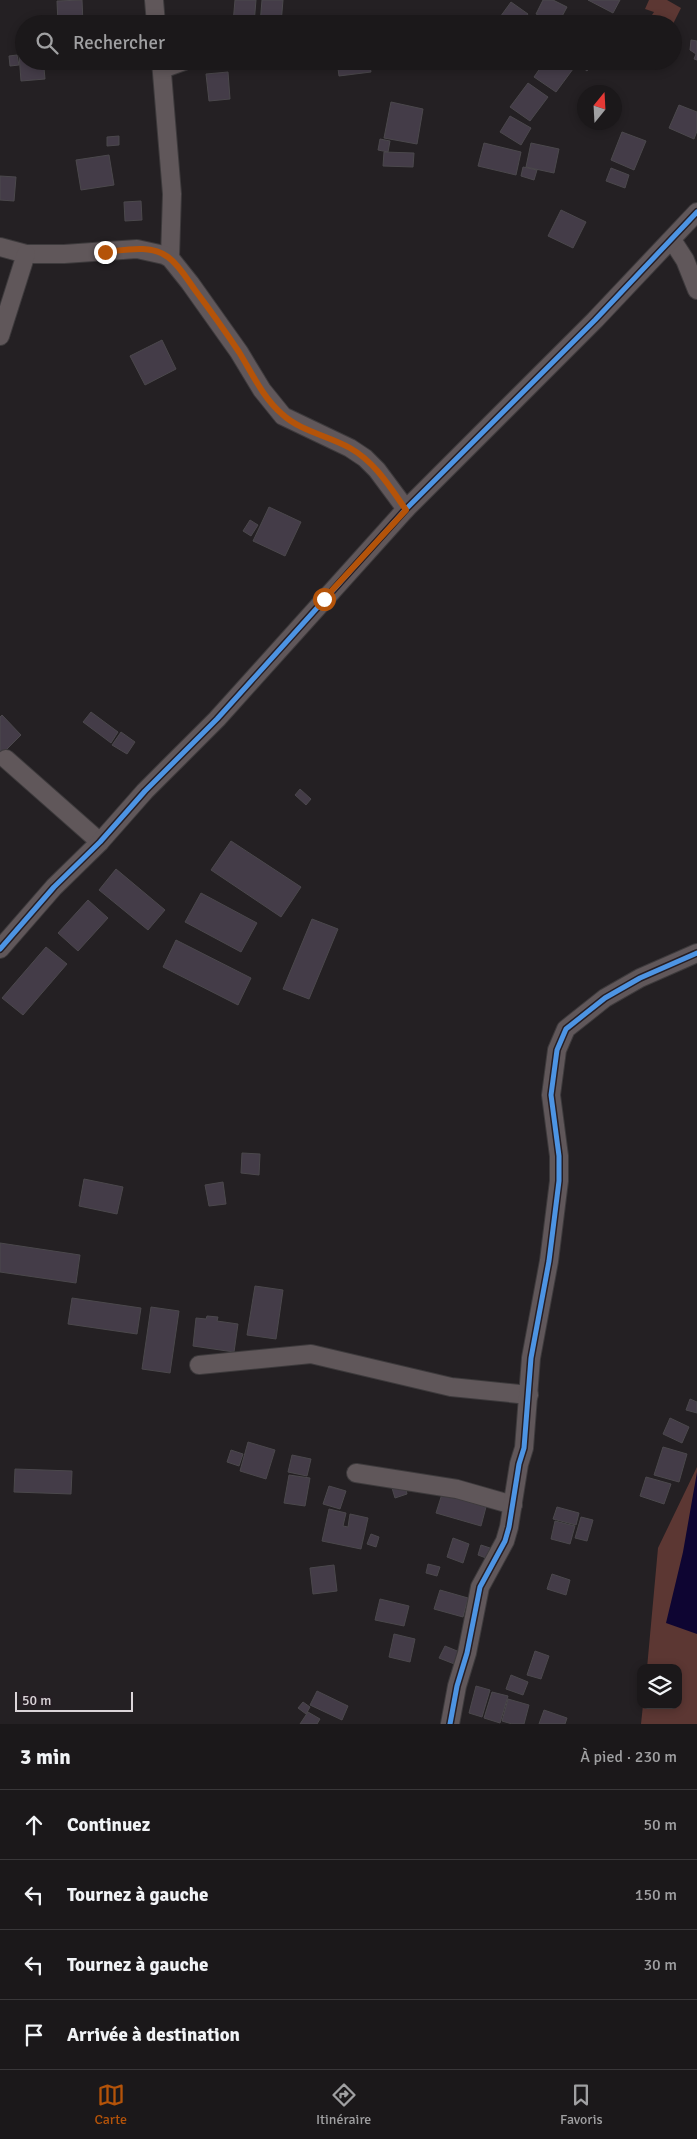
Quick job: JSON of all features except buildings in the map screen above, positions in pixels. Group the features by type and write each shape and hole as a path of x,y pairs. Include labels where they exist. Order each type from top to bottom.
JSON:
{"street":[{"path":"154,0 155,15"},
{"path":"161,70 172,194 170,258"},
{"path":"0,949 54,887 100,842 145,791 217,719 406,510 581,334 697,212"},
{"path":"672,240 685,260 697,290"},
{"path":"0,247 26,254 64,254 137,249 157,252 170,258 212,313 262,390 280,412 295,423 350,448 365,458 406,510"},
{"path":"0,336 26,254"},
{"path":"6,759 100,842"},
{"path":"450,1724 456,1686 467,1653 480,1587 505,1541 519,1464 524,1448 531,1358 549,1261 559,1181 559,1156 551,1095 558,1050 566,1029 605,998 640,978 697,953"},
{"path":"199,1365 311,1354 451,1387 529,1395"},
{"path":"356,1473 457,1490 513,1505"}],"shaded area":[{"path":"649,0 667,0 681,8 678,15 652,15 654,12 645,9"},
{"path":"697,1467 697,1724 641,1724 643,1709 682,1709 682,1664 647,1664 658,1548"},
{"path":"697,1472 697,1634 666,1623 683,1552"}],"cycle path":[{"path":"0,949 54,887 100,842 145,791 217,719 406,509 595,320 697,212"},
{"path":"450,1724 480,1587 505,1541 519,1464 524,1448 531,1358 549,1261 559,1181 559,1156 551,1095 557,1050 566,1029 605,998 640,978 697,953"}],"route":[{"path":"105,252 137,249 157,252 170,258 212,313 262,390 283,416 350,448 365,458 406,510 324,599"}]}
